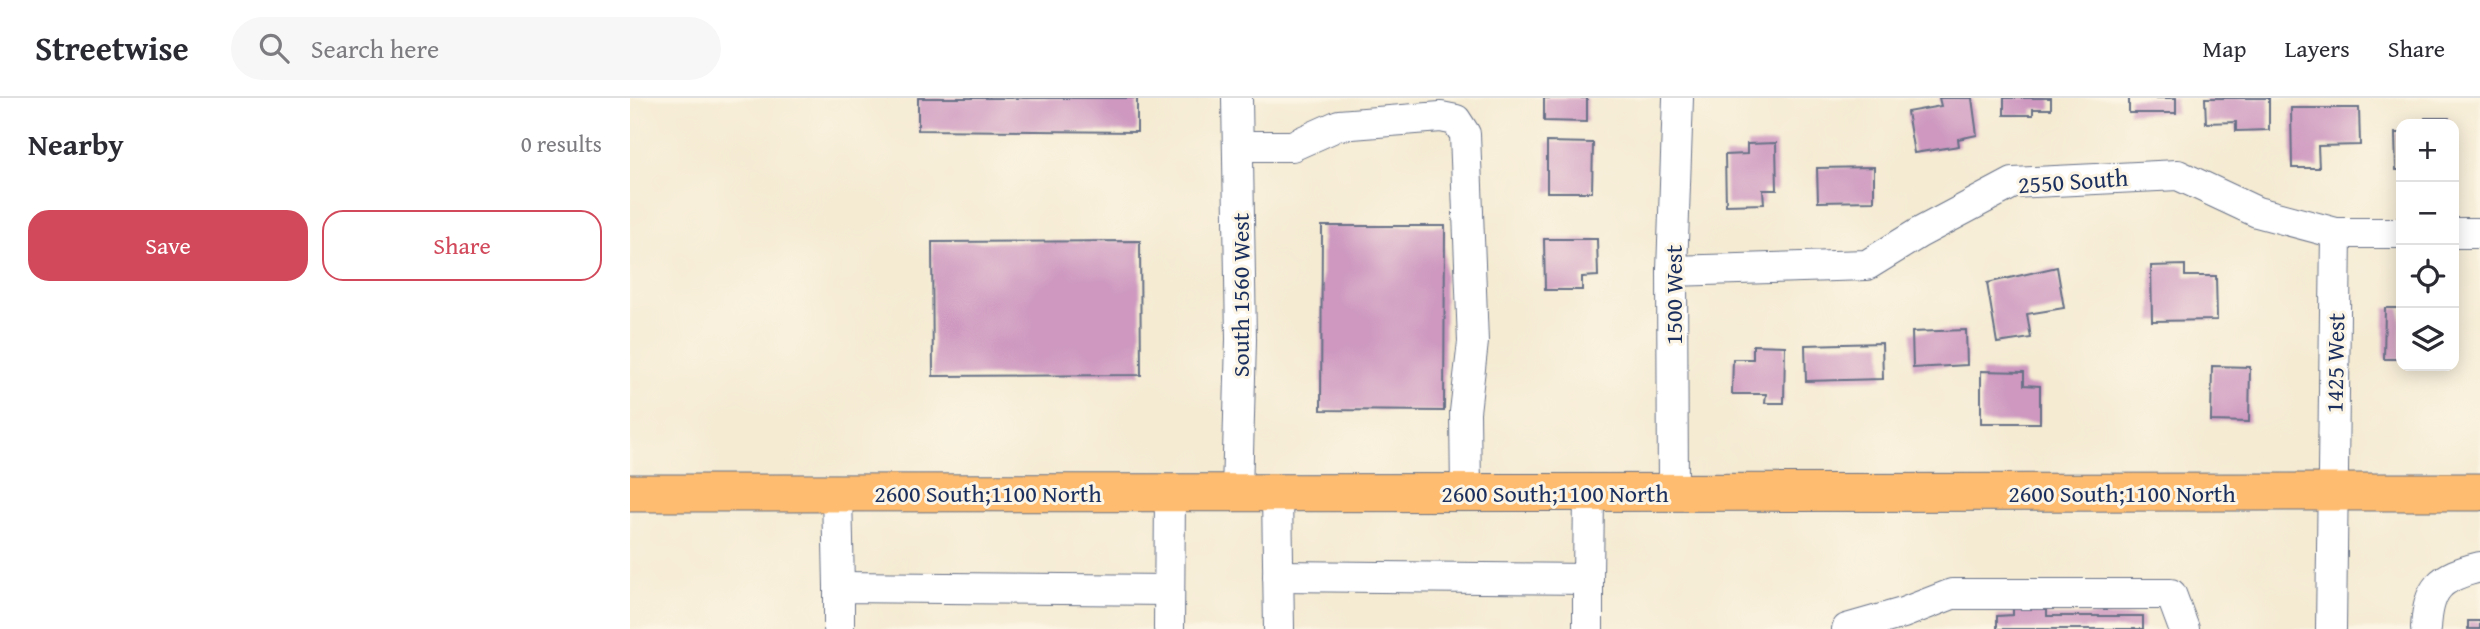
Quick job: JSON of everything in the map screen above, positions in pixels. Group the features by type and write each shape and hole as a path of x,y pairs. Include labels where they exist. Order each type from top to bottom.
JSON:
{"main road":[{"name":"2600 South;1100 North","path":"630,493 2480,492"}],"street":[{"name":"South 1560 West","path":"1237,98 1241,340 1237,493"},
{"name":"1500 West","path":"1674,493 1672,271 1678,98"},
{"path":"1239,146 1292,146 1339,125 1441,117 1456,120 1465,134 1473,342 1465,412 1466,493"},
{"name":"2550 South","path":"1672,271 1867,265 1919,233 2012,183 2178,176 2257,212 2336,233 2396,233"},
{"name":"1425 West","path":"2331,629 2336,233"},
{"path":"2459,233 2480,233"},
{"path":"837,493 839,629"},
{"path":"1169,629 1170,493"},
{"path":"1277,493 1279,629"},
{"path":"1588,629 1589,493"},
{"path":"2426,629 2427,601 2448,575 2480,567"},
{"path":"1278,576 1588,579"},
{"path":"839,586 1169,590"},
{"path":"1847,629 1903,613 1952,594 2171,594 2184,629"}],"building":[{"path":"918,98 1137,98 1137,132 918,130"},
{"path":"1544,98 1587,98 1587,122 1544,121"},
{"path":"1939,98 1972,98 1977,135 1958,139 1959,146 1914,153 1907,112 1941,106"},
{"path":"2004,98 2051,98 2051,109 2033,109 2033,115 2004,115"},
{"path":"2129,98 2176,98 2176,113 2129,113"},
{"path":"2205,98 2269,98 2269,130 2236,131 2236,122 2206,123"},
{"path":"2291,108 2359,108 2360,145 2318,146 2319,168 2292,168"},
{"path":"1547,142 1593,143 1592,192 1547,192"},
{"path":"1776,143 1777,190 1763,190 1764,204 1726,205 1725,155 1747,154 1747,144"},
{"path":"1874,167 1874,201 1818,202 1817,168"},
{"path":"1322,226 1445,226 1444,411 1321,410"},
{"path":"1544,239 1597,239 1598,276 1582,277 1582,290 1545,290"},
{"path":"1140,241 1141,375 933,376 932,242"},
{"path":"2185,265 2185,276 2216,276 2217,320 2152,321 2151,266"},
{"path":"2057,267 2064,308 2027,314 2031,338 1997,343 1987,283"},
{"path":"2385,308 2396,308 2396,359 2384,359"},
{"path":"1966,330 1967,365 1913,368 1912,332"},
{"path":"1882,343 1883,379 1806,381 1805,345"},
{"path":"1753,345 1785,346 1784,403 1765,403 1766,394 1732,394 1733,359 1753,359"},
{"path":"2212,366 2250,367 2249,422 2211,421"},
{"path":"1981,371 2024,372 2024,385 2040,386 2040,423 1981,423"},
{"path":"2013,609 2047,609 2047,616 2143,616 2143,629 1997,629 1997,616 2013,615"},
{"path":"2468,621 2480,621 2480,629 2468,629"}]}
